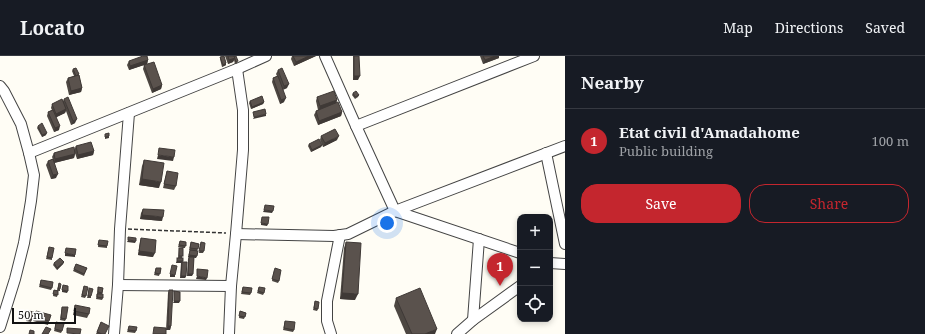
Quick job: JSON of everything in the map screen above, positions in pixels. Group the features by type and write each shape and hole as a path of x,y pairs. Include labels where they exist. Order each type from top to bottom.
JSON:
{"street":[{"path":"30,153 266,56"},
{"path":"325,56 395,211 517,251"},
{"path":"356,126 534,56"},
{"path":"229,334 230,286 243,150 243,110 237,69"},
{"path":"0,86 21,124 30,153 34,175 24,243 15,279 0,327"},
{"path":"114,334 129,113"},
{"path":"236,234 334,236 348,234 395,211 565,146"},
{"path":"546,153 565,244"},
{"path":"560,219 565,203"},
{"path":"331,334 327,321 327,300 340,235"},
{"path":"473,320 479,239"},
{"path":"553,264 565,264"},
{"path":"118,285 230,286"},
{"path":"457,334 473,320 517,288"}],"path":[{"path":"120,229 236,234"}],"building":[{"path":"147,56 148,60 130,66 129,61"},
{"path":"224,56 226,63 223,65 220,57"},
{"path":"228,56 234,56 235,58 229,60"},
{"path":"234,56 236,56 238,61 236,62"},
{"path":"293,56 309,56 296,62"},
{"path":"354,56 359,56 360,76 354,76"},
{"path":"483,56 495,56 485,60"},
{"path":"154,62 162,85 153,89 144,65"},
{"path":"76,68 79,74 76,76 73,69"},
{"path":"282,68 289,84 284,86 278,70"},
{"path":"79,75 82,88 71,91 68,78"},
{"path":"278,76 286,98 281,100 273,78"},
{"path":"334,91 337,100 320,106 317,97"},
{"path":"356,91 359,95 355,97 353,93"},
{"path":"262,96 264,102 252,107 250,101"},
{"path":"68,97 77,119 73,121 64,99"},
{"path":"62,99 66,109 56,114 52,104"},
{"path":"338,102 342,112 319,121 316,111"},
{"path":"265,109 266,114 254,117 253,112"},
{"path":"53,110 60,126 55,128 48,112"},
{"path":"42,123 47,133 42,135 38,126"},
{"path":"335,129 339,136 325,143 321,136"},
{"path":"109,133 109,136 105,137 105,134"},
{"path":"319,139 322,145 312,150 309,144"},
{"path":"91,142 94,151 78,155 76,146"},
{"path":"74,147 75,154 55,159 54,153"},
{"path":"159,148 175,150 174,157 158,155"},
{"path":"53,159 58,174 53,175 48,161"},
{"path":"144,160 164,163 161,182 142,179"},
{"path":"167,171 178,173 176,186 164,184"},
{"path":"265,205 274,206 273,211 264,210"},
{"path":"143,209 164,210 163,217 142,215"},
{"path":"262,217 269,217 268,224 261,223"},
{"path":"128,237 136,238 136,241 128,240"},
{"path":"141,238 156,240 155,253 139,251"},
{"path":"99,240 108,241 107,246 98,245"},
{"path":"180,241 186,242 186,246 179,245"},
{"path":"191,242 199,244 198,249 190,248"},
{"path":"201,242 205,243 204,251 199,251"},
{"path":"346,242 361,243 358,294 342,293"},
{"path":"49,247 54,248 52,258 47,257"},
{"path":"66,248 76,249 75,255 65,253"},
{"path":"179,248 183,248 183,256 179,256"},
{"path":"190,250 198,251 197,256 189,255"},
{"path":"189,257 194,257 193,274 188,274"},
{"path":"60,258 64,262 57,268 54,263"},
{"path":"177,258 183,258 183,261 177,261"},
{"path":"182,262 187,262 186,276 181,276"},
{"path":"76,264 87,268 84,274 74,269"},
{"path":"172,265 177,266 175,275 170,274"},
{"path":"156,268 161,268 160,274 155,273"},
{"path":"275,268 281,270 279,281 272,279"},
{"path":"197,269 208,270 207,278 197,276"},
{"path":"41,280 53,282 52,288 40,285"},
{"path":"59,283 61,284 60,289 58,289"},
{"path":"63,285 68,286 68,291 62,290"},
{"path":"84,286 88,287 86,296 82,295"},
{"path":"98,287 103,288 102,293 98,292"},
{"path":"243,287 252,288 251,293 242,292"},
{"path":"259,287 265,288 264,293 258,291"},
{"path":"89,288 93,289 91,296 88,296"},
{"path":"420,288 437,329 425,334 412,334 396,298"},
{"path":"54,290 58,291 58,295 53,294"},
{"path":"169,290 173,290 171,326 168,326"},
{"path":"174,291 180,292 180,301 174,301"},
{"path":"97,294 103,294 103,298 97,297"},
{"path":"315,301 319,302 318,309 314,308"},
{"path":"75,305 90,308 89,314 74,311"},
{"path":"62,307 68,307 66,319 61,318"},
{"path":"28,311 34,312 32,320 26,319"},
{"path":"36,311 51,315 49,321 35,317"},
{"path":"240,311 246,313 245,317 239,316"},
{"path":"285,321 295,322 294,330 284,328"},
{"path":"56,322 64,324 62,331 55,329"},
{"path":"101,322 109,326 105,334 97,332"},
{"path":"129,326 137,327 136,331 128,330"},
{"path":"46,327 51,329 48,334 42,334"},
{"path":"154,327 166,328 166,334 153,334"},
{"path":"67,328 81,329 80,334 67,333"},
{"path":"30,330 34,331 34,334 29,334"}],"place":[{"name":"Etat civil d'Amadahome","path":"500,286"}]}
